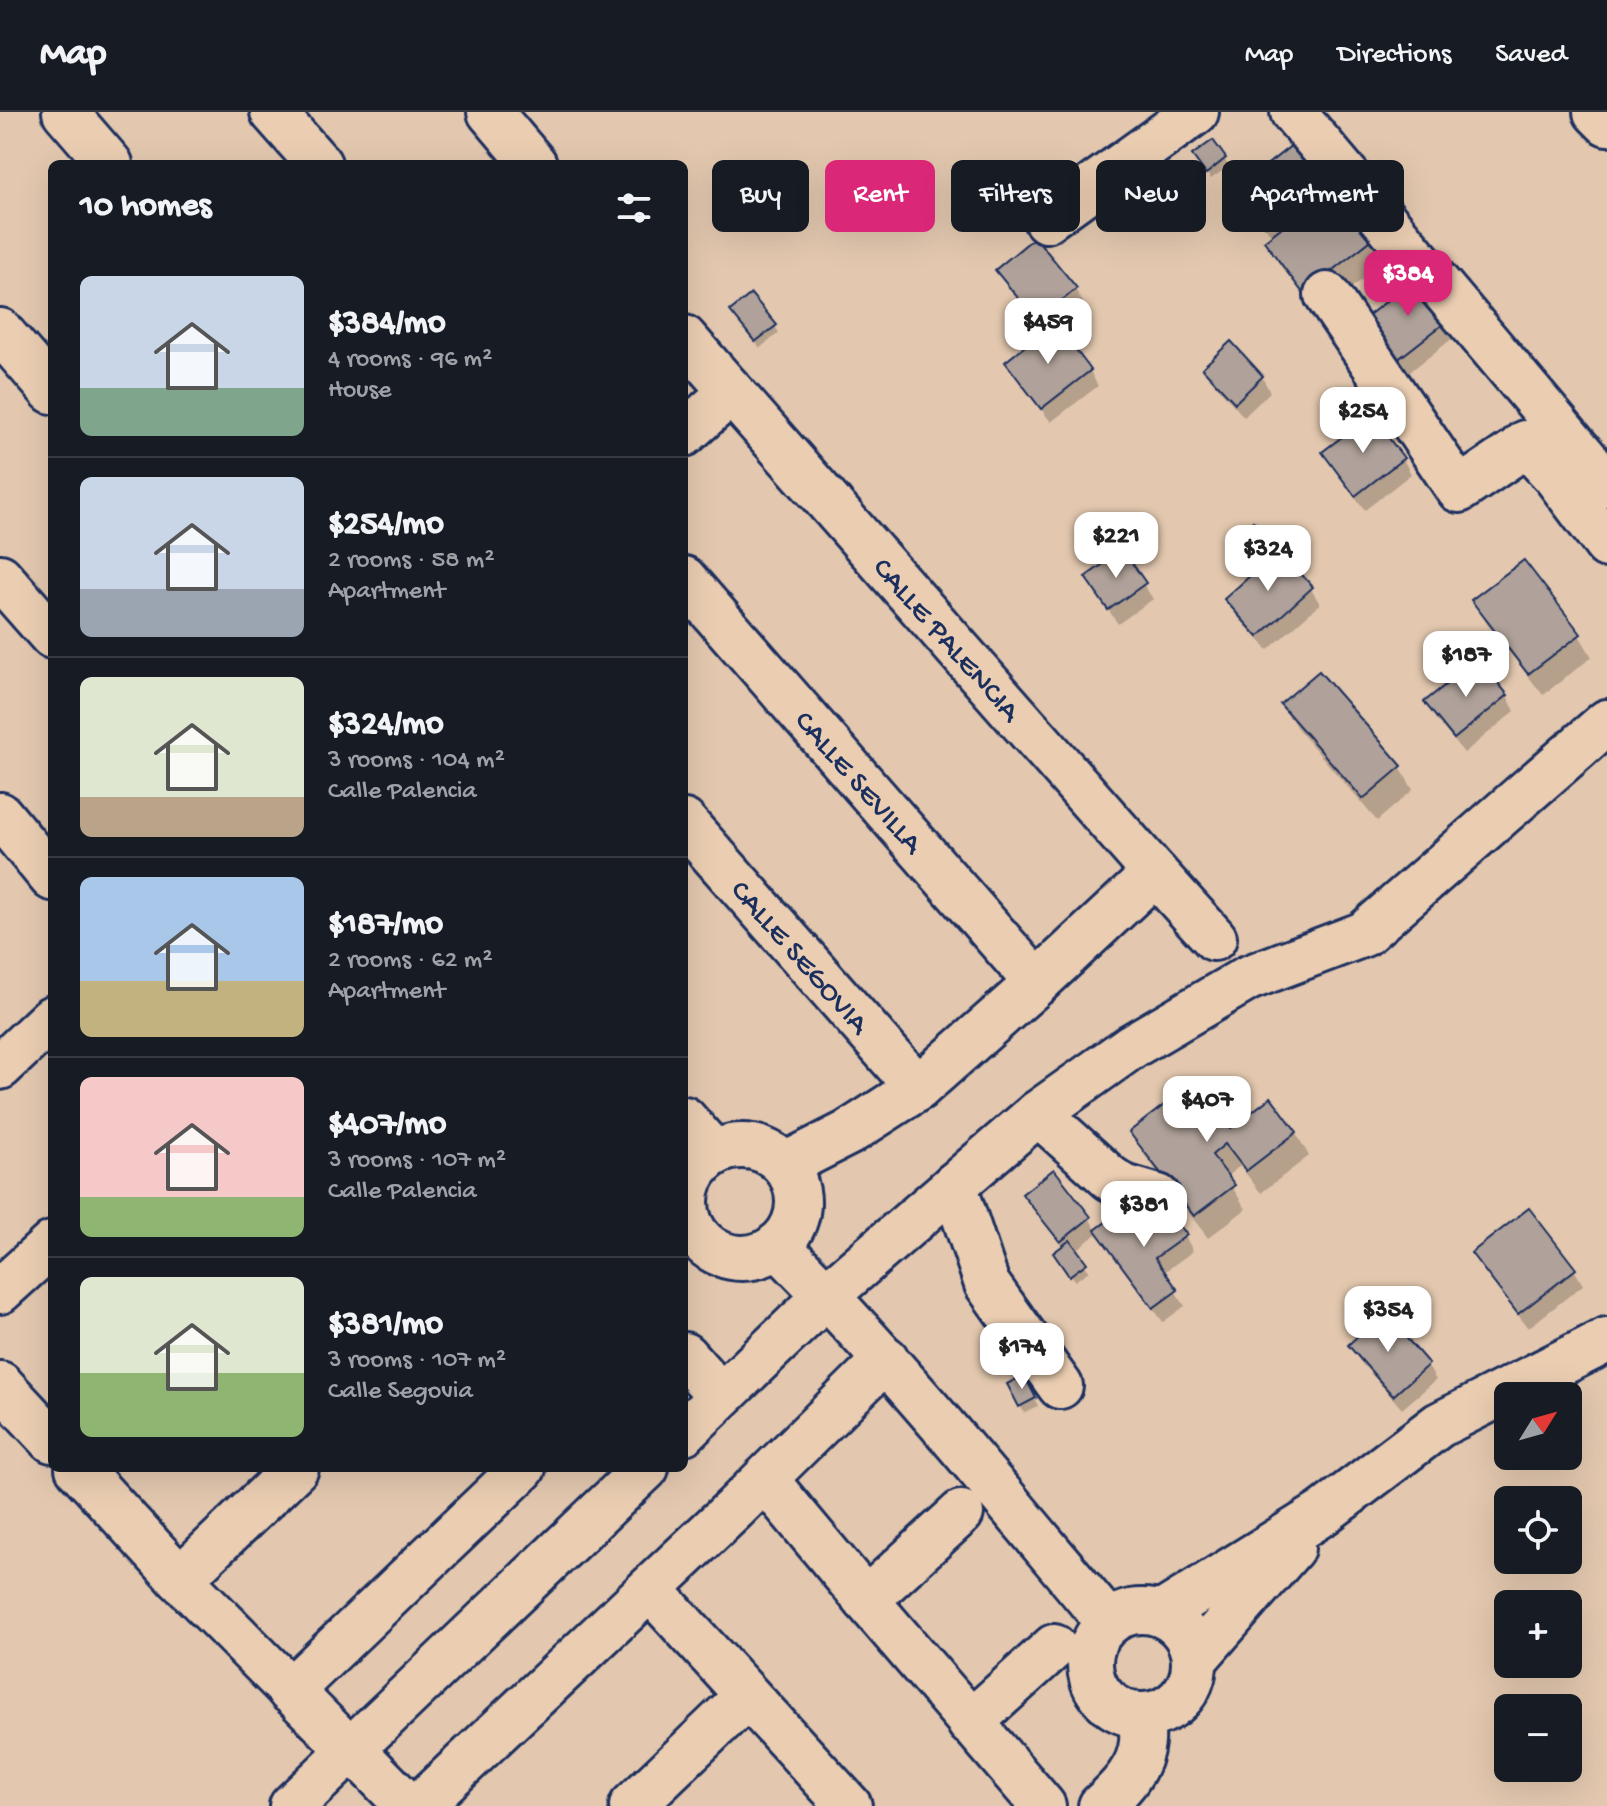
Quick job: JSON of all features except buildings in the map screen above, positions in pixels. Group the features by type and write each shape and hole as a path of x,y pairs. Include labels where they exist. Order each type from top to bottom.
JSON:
{"street":[{"path":"65,112 107,160"},
{"path":"273,112 315,160"},
{"path":"490,112 531,160"},
{"path":"1080,196 1196,112"},
{"path":"1293,112 1607,484"},
{"path":"1596,112 1607,123"},
{"path":"1327,295 1459,490 1525,443 1556,477 1607,545"},
{"path":"0,331 48,386"},
{"name":"CALLE PALENCIA","path":"688,343 1214,938"},
{"path":"688,430 731,392"},
{"path":"0,577 48,631"},
{"name":"CALLE SEVILLA","path":"688,584 1037,983"},
{"path":"688,1428 827,1295 1038,1113 1132,1046 1248,978 1364,934 1600,745"},
{"name":"CALLE SEGOVIA","path":"688,827 918,1088"},
{"path":"5,832 48,874"},
{"path":"785,1165 848,1133 918,1088 1155,873"},
{"path":"0,1067 48,1022"},
{"path":"1038,1113 1110,1178 1124,1187 1158,1197"},
{"path":"688,1124 713,1152"},
{"path":"688,1184 696,1167 713,1152 738,1145 764,1149 785,1165 796,1184 799,1205 794,1226 777,1245 760,1256 736,1259 691,1246"},
{"path":"954,1185 987,1284 1060,1386"},
{"path":"777,1245 886,1359 1108,1622"},
{"path":"0,1291 48,1248"},
{"path":"1161,1614 1323,1513 1439,1425 1607,1340"},
{"path":"419,1806 765,1479 886,1359"},
{"path":"0,1384 48,1436"},
{"path":"82,1472 180,1579 333,1733"},
{"path":"180,1579 292,1472"},
{"path":"290,1691 519,1472"},
{"path":"292,1806 642,1472"},
{"path":"765,1479 1043,1806"},
{"path":"866,1600 961,1513"},
{"path":"1195,1659 1323,1513"},
{"path":"650,1589 849,1806"},
{"path":"1143,1610 1161,1614 1185,1632 1195,1659 1191,1682 1179,1700 1161,1712 1140,1716 1120,1710 1103,1698 1092,1679 1089,1658 1095,1638 1108,1622 1125,1612 1143,1610"},
{"path":"970,1723 1054,1647"},
{"path":"632,1806 747,1696"},
{"path":"1101,1806 1134,1769 1142,1743 1140,1716"},
{"path":"366,1763 408,1806"}]}
